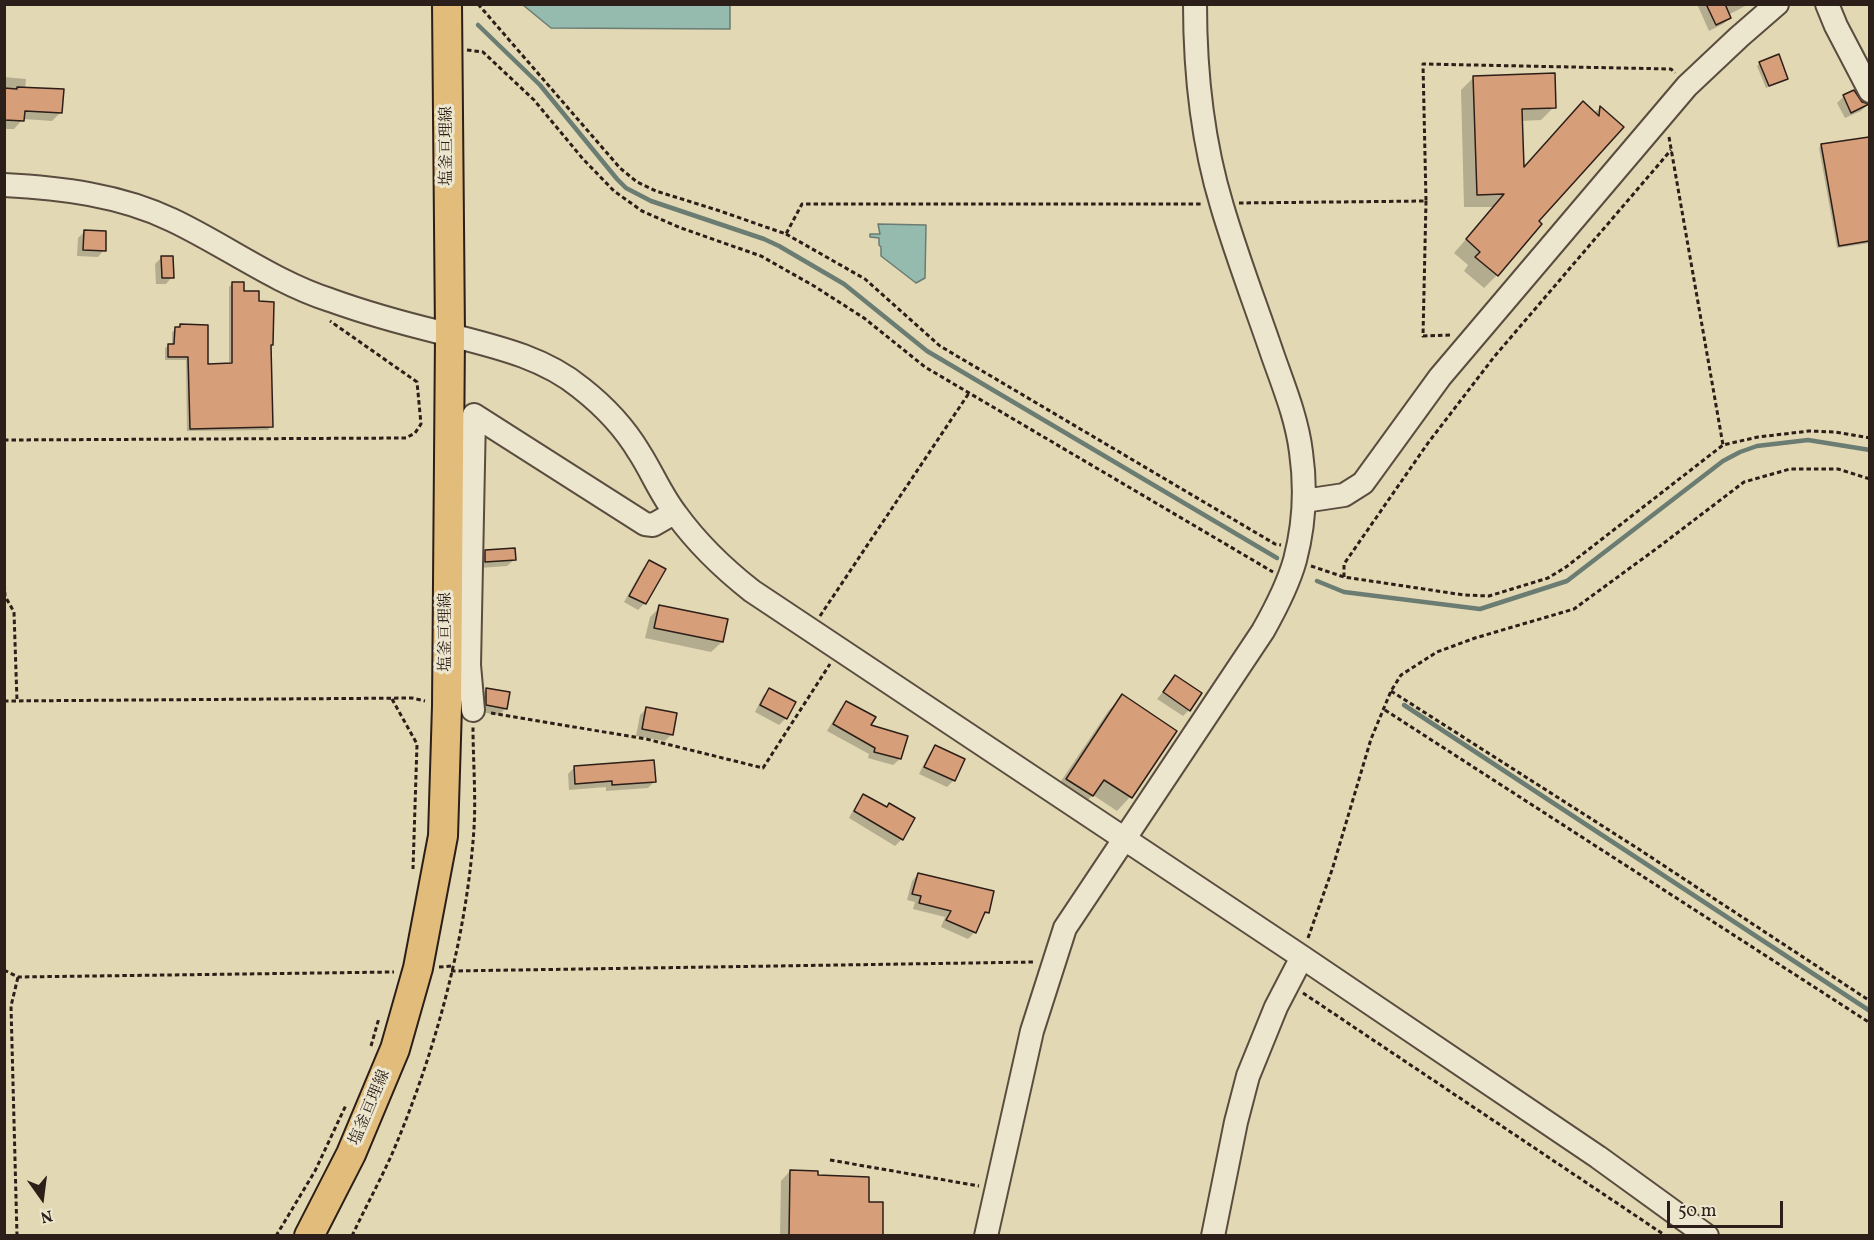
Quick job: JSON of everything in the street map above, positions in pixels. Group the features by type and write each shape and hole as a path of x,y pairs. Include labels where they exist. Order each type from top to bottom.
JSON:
{"main road":[{"name":"塩釜亘理線","path":"309,1236 351,1154 395,1049 418,968 443,836 447,706 450,335 447,4"}],"street":[{"path":"986,1236 1032,1031 1065,928 1263,631 1293,563 1304,501 1301,452 1291,410 1221,204 1208,150 1198,89 1196,4"},
{"path":"1304,501 1344,495 1363,483 1440,377 1664,112 1687,86 1777,4"},
{"path":"1827,4 1869,91"},
{"path":"4,184 47,187 90,194 128,204 170,219 285,281 328,300 513,352 547,366 580,387 611,415 638,450 674,513 702,546 738,581 1598,1157 1707,1236"},
{"path":"473,710 469,665 474,415 645,524 653,525 674,513"},
{"path":"1213,1236 1236,1122 1248,1076 1276,1007 1302,957"}],"path":[{"path":"478,4 620,168 637,182 656,191 786,234 865,279 940,346 1275,544 1293,563"},
{"path":"448,46 483,52 534,100 583,159 614,191 642,211 681,228 761,256 864,318 925,368 1293,563 1344,577 1464,595 1489,596 1548,578 1566,567 1723,445 1758,437 1809,431 1835,432 1869,438"},
{"path":"1476,334 1423,336 1426,201 1423,64 1671,69 1687,86"},
{"path":"1664,112 1723,445"},
{"path":"1344,577 1344,564 1428,444 1494,357 1671,150"},
{"path":"786,234 802,204 1221,204 1426,201"},
{"path":"4,440 406,438 415,433 421,424 417,382 328,319 328,300"},
{"path":"811,629 969,393"},
{"path":"1302,957 1332,870 1371,739 1391,691 1401,675 1437,652 1475,638 1574,609 1744,482 1790,469 1838,469 1869,479"},
{"path":"4,577 5,596 14,612 17,701"},
{"path":"1391,691 1647,854 1869,1001"},
{"path":"392,699 417,744 412,876"},
{"path":"352,1236 392,1154 428,1059 451,971 466,898 474,826 473,710"},
{"path":"1384,710 1869,1023"},
{"path":"451,971 1053,962"},
{"path":"4,970 18,977 396,970 392,982"},
{"path":"16,1236 11,1006 18,977"},
{"path":"1289,984 1666,1236"},
{"path":"369,1051 382,1010"},
{"path":"276,1236 315,1172 347,1103"},
{"path":"830,1160 996,1189"}],"water":[{"path":"523,5 730,5 730,29 551,28"},
{"path":"878,224 926,225 925,278 916,283 881,256 879,238 870,237 870,234 880,234"}],"building":[{"path":"1706,4 1725,4 1731,18 1716,25"},
{"path":"1779,54 1788,79 1769,86 1759,62"},
{"path":"1555,73 1556,108 1522,109 1524,167 1583,101 1599,116 1600,106 1624,127 1539,221 1542,224 1498,276 1475,257 1480,252 1466,239 1504,194 1477,195 1473,76"},
{"path":"17,87 64,89 62,113 25,111 24,121 4,120 4,88 17,89"},
{"path":"1854,90 1862,102 1869,104 1851,113 1843,95"},
{"path":"1869,137 1869,241 1839,246 1821,144"},
{"path":"84,230 106,231 106,251 83,250"},
{"path":"161,256 173,256 174,278 162,278"},
{"path":"232,282 244,282 244,291 259,291 259,301 274,302 273,345 271,345 273,427 190,429 188,357 168,357 168,344 174,344 175,327 180,327 180,324 208,325 208,364 232,363"},
{"path":"515,548 516,560 485,562 485,550"},
{"path":"649,560 666,569 646,604 629,596"},
{"path":"659,605 728,619 723,642 654,628"},
{"path":"1175,675 1202,693 1190,711 1163,692"},
{"path":"486,688 510,692 507,709 486,705"},
{"path":"769,688 796,702 787,719 760,705"},
{"path":"1122,694 1177,731 1132,798 1104,780 1093,796 1066,779"},
{"path":"846,701 876,717 871,725 908,736 901,759 874,752 875,748 833,724"},
{"path":"646,707 677,713 673,735 642,729"},
{"path":"935,745 965,759 955,781 924,767"},
{"path":"654,760 656,782 612,785 612,781 575,784 574,766"},
{"path":"863,794 887,807 889,803 915,818 903,840 854,811"},
{"path":"918,873 994,891 989,913 985,912 976,933 946,920 951,911 919,903 921,896 912,894"},
{"path":"790,1170 818,1171 818,1175 869,1177 869,1202 883,1202 883,1236 789,1236"}],"waterway":[{"path":"478,25 540,85 626,188 651,201 779,246 844,284 927,351 1277,558"},
{"path":"1317,581 1344,592 1480,609 1567,581 1723,461 1740,452 1757,446 1808,440 1870,450"},
{"path":"1404,705 1870,1011"}]}
